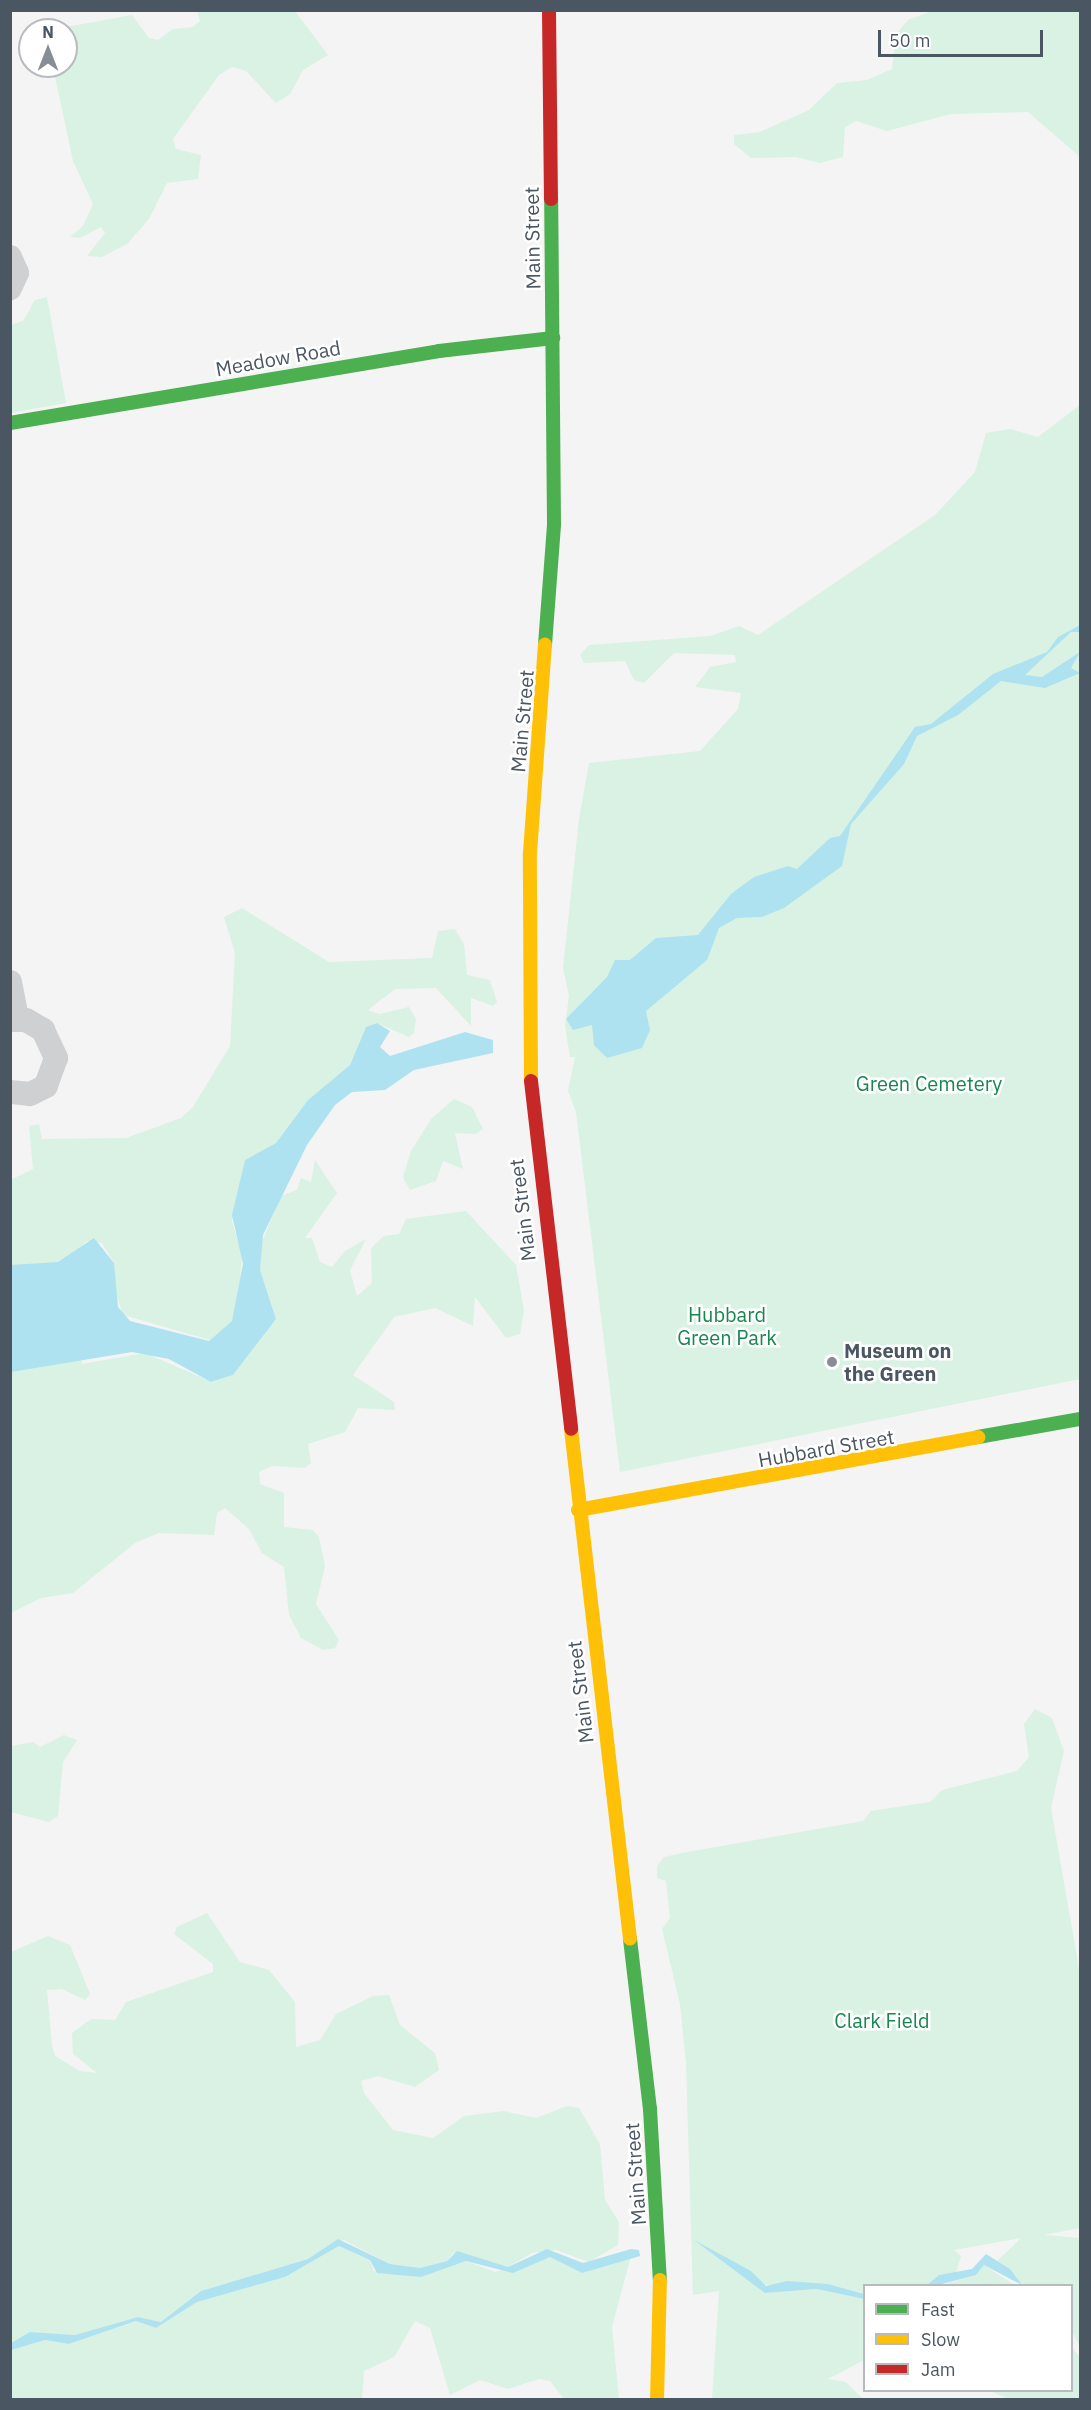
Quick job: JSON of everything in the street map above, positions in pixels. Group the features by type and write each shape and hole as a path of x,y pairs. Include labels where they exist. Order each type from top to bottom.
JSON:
{"main road":[{"name":"Main Street","path":"549,10 553,338 552,572 528,892 527,1044 578,1510 655,2163 657,2400"},
{"name":"Meadow Road","path":"10,423 474,345 553,338"},
{"name":"Hubbard Street","path":"578,1510 1080,1419"}],"street":[{"path":"10,257 17,273 10,288"},
{"path":"10,982 14,1019 49,1036 55,1069 38,1091 10,1092"}],"green space":[{"path":"935,10 1080,11 1080,157 1028,112 951,114 887,131 856,121 845,127 843,157 820,163 796,157 751,158 734,144 734,135 760,132 809,110 837,83 867,80 892,69 896,34 908,20"},
{"path":"197,11 295,11 328,55 303,70 290,94 276,103 246,71 232,67 219,75 173,139 176,149 201,155 198,179 167,183 149,219 127,244 102,257 87,256 105,233 101,227 80,238 70,237 83,226 93,204 73,161 55,78 78,78 78,25 132,15 149,38 158,40 173,29 193,27 200,21"},
{"path":"47,297 66,403 11,413 10,325 23,321 35,300"},
{"path":"1080,405 1080,1379 620,1472 576,1112 568,1091 575,1057 570,1057 565,1026 569,996 563,968 579,819 589,763 700,751 738,709 741,693 695,687 710,667 736,662 735,655 674,653 644,683 634,680 625,661 584,663 580,655 589,645 710,636 739,626 758,635 935,515 975,472 986,433 1010,429 1038,437"},
{"path":"242,908 329,962 432,958 438,931 455,929 464,944 467,975 490,980 497,1002 493,1006 471,998 471,1026 436,988 395,989 368,1010 379,1014 409,1007 416,1019 414,1033 409,1037 377,1023 366,1027 350,1065 308,1100 276,1143 245,1160 232,1221 242,1255 238,1308 232,1321 210,1340 123,1315 112,1281 114,1263 102,1243 87,1241 72,1255 82,1364 145,1353 212,1382 233,1375 276,1319 260,1270 261,1244 281,1196 297,1190 301,1178 311,1182 315,1160 337,1193 305,1238 312,1238 320,1262 332,1267 345,1251 366,1239 350,1270 357,1296 372,1283 371,1248 384,1236 399,1234 406,1219 466,1211 516,1265 524,1310 520,1334 506,1338 475,1297 473,1326 435,1308 394,1317 353,1375 394,1402 395,1410 358,1408 345,1432 308,1444 311,1463 305,1468 272,1466 259,1472 260,1484 284,1493 284,1527 313,1530 319,1537 325,1566 316,1604 339,1640 335,1648 323,1650 301,1638 289,1615 284,1567 262,1553 249,1529 225,1508 217,1513 214,1535 159,1533 135,1543 73,1593 41,1598 11,1613 10,1180 33,1169 29,1126 39,1124 42,1139 126,1138 181,1118 193,1107 230,1046 235,953 224,917"},
{"path":"454,1099 472,1107 483,1129 476,1134 455,1133 463,1169 443,1161 436,1181 410,1190 403,1177 411,1151 431,1119"},
{"name":"Clark Field","path":"1035,1709 1052,1718 1064,1751 1051,1808 1080,1974 1080,2228 1044,2235 1080,2238 1080,2347 1073,2333 1073,2284 1021,2284 997,2261 1021,2238 954,2250 961,2256 956,2273 939,2275 929,2284 863,2284 863,2294 828,2284 764,2285 765,2293 817,2289 863,2299 863,2361 828,2379 846,2382 863,2399 712,2399 719,2291 693,2295 686,2063 680,2004 662,1929 670,1918 666,1881 657,1878 657,1866 664,1857 682,1853 863,1821 871,1811 930,1802 942,1790 1017,1771 1029,1757 1024,1724"},
{"path":"64,1735 77,1740 63,1762 58,1816 49,1822 11,1812 11,1746 33,1742 40,1747"},
{"path":"207,1913 240,1962 269,1970 295,2002 296,2047 320,2040 336,2014 373,1996 389,1995 400,2025 435,2053 439,2070 415,2087 378,2076 361,2081 364,2093 393,2130 433,2138 464,2116 504,2111 536,2118 567,2106 579,2108 600,2144 605,2200 619,2222 618,2245 589,2262 556,2250 532,2253 508,2267 453,2253 447,2261 420,2268 390,2264 344,2240 308,2259 201,2291 162,2322 138,2317 75,2335 30,2332 11,2343 11,1952 48,1936 70,1945 90,1994 85,2000 62,1989 47,1990 52,2045 55,2056 80,2071 97,2073 73,2054 72,2033 91,2019 115,2020 126,2002 213,1972 213,1964 174,1934 177,1927"},
{"path":"339,2246 370,2260 374,2271 421,2277 466,2261 495,2272 550,2257 582,2273 631,2256 612,2327 619,2399 564,2399 550,2381 539,2379 508,2389 480,2380 450,2395 430,2328 415,2321 394,2357 364,2371 362,2399 11,2399 10,2350 45,2340 69,2344 137,2321 156,2328 197,2302 285,2277"},
{"path":"984,2265 1012,2284 945,2284 976,2275"},
{"path":"1073,2349 1080,2357 1080,2399 1009,2399 992,2392 1073,2392"}],"water":[{"path":"1080,625 1080,632 1071,632 1025,675 1042,677 1080,652 1071,668 1080,673 1045,688 1001,681 958,715 917,736 904,764 851,824 842,866 784,908 762,917 737,918 719,928 707,960 646,1011 650,1030 642,1048 607,1058 594,1045 592,1025 573,1030 566,1019 607,977 615,960 630,960 656,938 698,935 731,894 754,877 788,866 797,869 830,838 840,836 915,727 931,724 993,674 1047,652 1058,637"},
{"path":"377,1023 390,1031 380,1047 390,1056 465,1032 493,1040 493,1053 414,1070 385,1090 352,1092 335,1105 307,1145 263,1235 260,1270 276,1319 233,1375 211,1382 169,1359 132,1352 11,1372 11,1265 58,1262 94,1238 114,1263 118,1307 130,1321 209,1341 232,1321 243,1264 232,1215 245,1160 276,1143 308,1100 350,1065 366,1027"},
{"path":"338,2239 390,2264 420,2268 447,2261 457,2251 508,2267 547,2249 583,2263 631,2249 639,2250 640,2256 582,2273 550,2257 513,2273 466,2261 421,2277 377,2273 370,2260 339,2246 285,2277 197,2302 156,2328 136,2321 69,2344 45,2340 11,2350 11,2343 30,2332 75,2335 138,2317 161,2322 201,2291 308,2259"},
{"path":"694,2240 751,2271 766,2286 787,2281 828,2284 863,2294 863,2299 817,2289 765,2293"},
{"path":"986,2254 1010,2269 1021,2284 984,2265 976,2275 942,2284 928,2284 939,2275 972,2269"}],"traffic: fast":[{"path":"545,645 554,524 551,199"},
{"path":"10,423 439,351 553,338"},
{"path":"978,1437 1080,1419"},
{"path":"630,1939 650,2109 660,2280"}],"traffic: slow":[{"path":"531,1081 530,853 545,645"},
{"path":"571,1429 630,1939"},
{"path":"578,1510 978,1437"},
{"path":"657,2400 660,2280"}],"traffic: jam":[{"path":"549,10 551,199"},
{"path":"531,1081 571,1429"}],"place":[{"name":"Museum on the Green","path":"832,1362"}],"park label":[{"name":"Green Cemetery","path":"929,1083"},
{"name":"Hubbard Green Park","path":"727,1326"}]}
